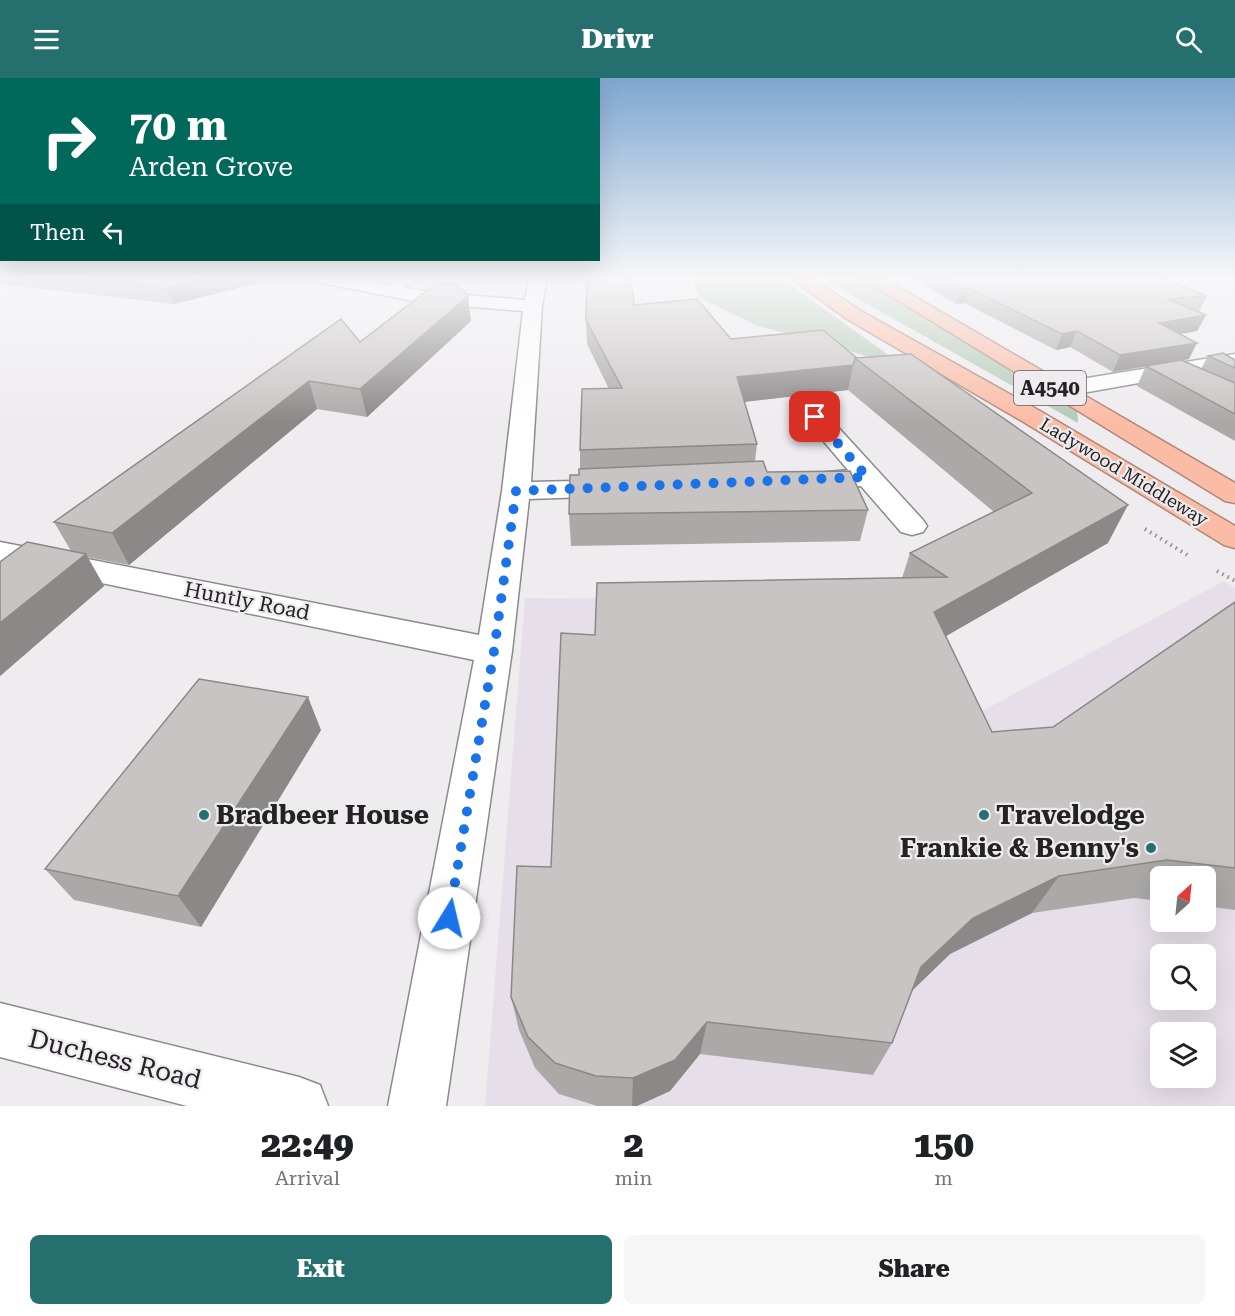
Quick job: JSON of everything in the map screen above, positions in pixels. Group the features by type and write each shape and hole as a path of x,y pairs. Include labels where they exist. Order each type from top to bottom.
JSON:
{"highway":[{"name":"Ladywood Middleway","path":"871,325 1031,416 1235,539"},
{"name":"Ladywood Middleway","path":"946,325 1235,495"}],"street":[{"path":"417,1106 494,651 536,325"},
{"path":"1064,396 1081,386 1235,360"},
{"path":"815,417 912,526"},
{"path":"783,482 867,477"},
{"path":"516,491 643,487"},
{"name":"Huntly Road","path":"0,552 494,651"},
{"name":"Duchess Road","path":"0,1030 299,1106"}],"lane":[{"path":"1173,371 1198,383"},
{"path":"1132,435 1167,465 1235,504"}],"path":[{"path":"1221,573 1235,581"}],"shaded area":[{"path":"1224,581 1235,588 1235,1106 485,1106 525,598 890,600 971,717"}],"green space":[{"path":"755,325 846,325 911,371 850,351"},
{"path":"904,325 938,325 1077,409 1078,423"}],"building":[{"path":"333,325 346,325 360,342 382,325 434,325 360,389 309,381 112,533 54,522"},
{"path":"589,325 719,325 731,339 823,330 857,358 853,365 737,377 757,444 580,450 582,389 622,388"},
{"path":"1044,325 1163,325 1197,343 1120,355 1077,331 1062,334"},
{"path":"1223,353 1235,360 1235,368 1208,356"},
{"path":"911,354 1128,505 934,612 992,732 1053,727 1235,602 1235,868 1167,860 1059,876 973,918 921,967 892,1043 707,1022 675,1060 633,1078 596,1076 555,1063 528,1037 511,997 517,866 551,867 561,633 595,635 597,583 947,577 910,553 1032,493 855,358"},
{"path":"1181,360 1235,383 1235,414 1146,366"},
{"path":"763,461 767,472 850,471 868,510 569,514 570,475 579,475 579,469"},
{"path":"27,542 86,554 0,623 0,562"},
{"path":"199,679 308,697 178,896 45,869"}],"place":[{"name":"Bradbeer House","path":"204,815"},
{"name":"Travelodge","path":"984,815"},
{"name":"Frankie & Benny's","path":"1151,848"}],"route":[{"path":"449,918 494,651 516,491 867,477 815,417"}]}
